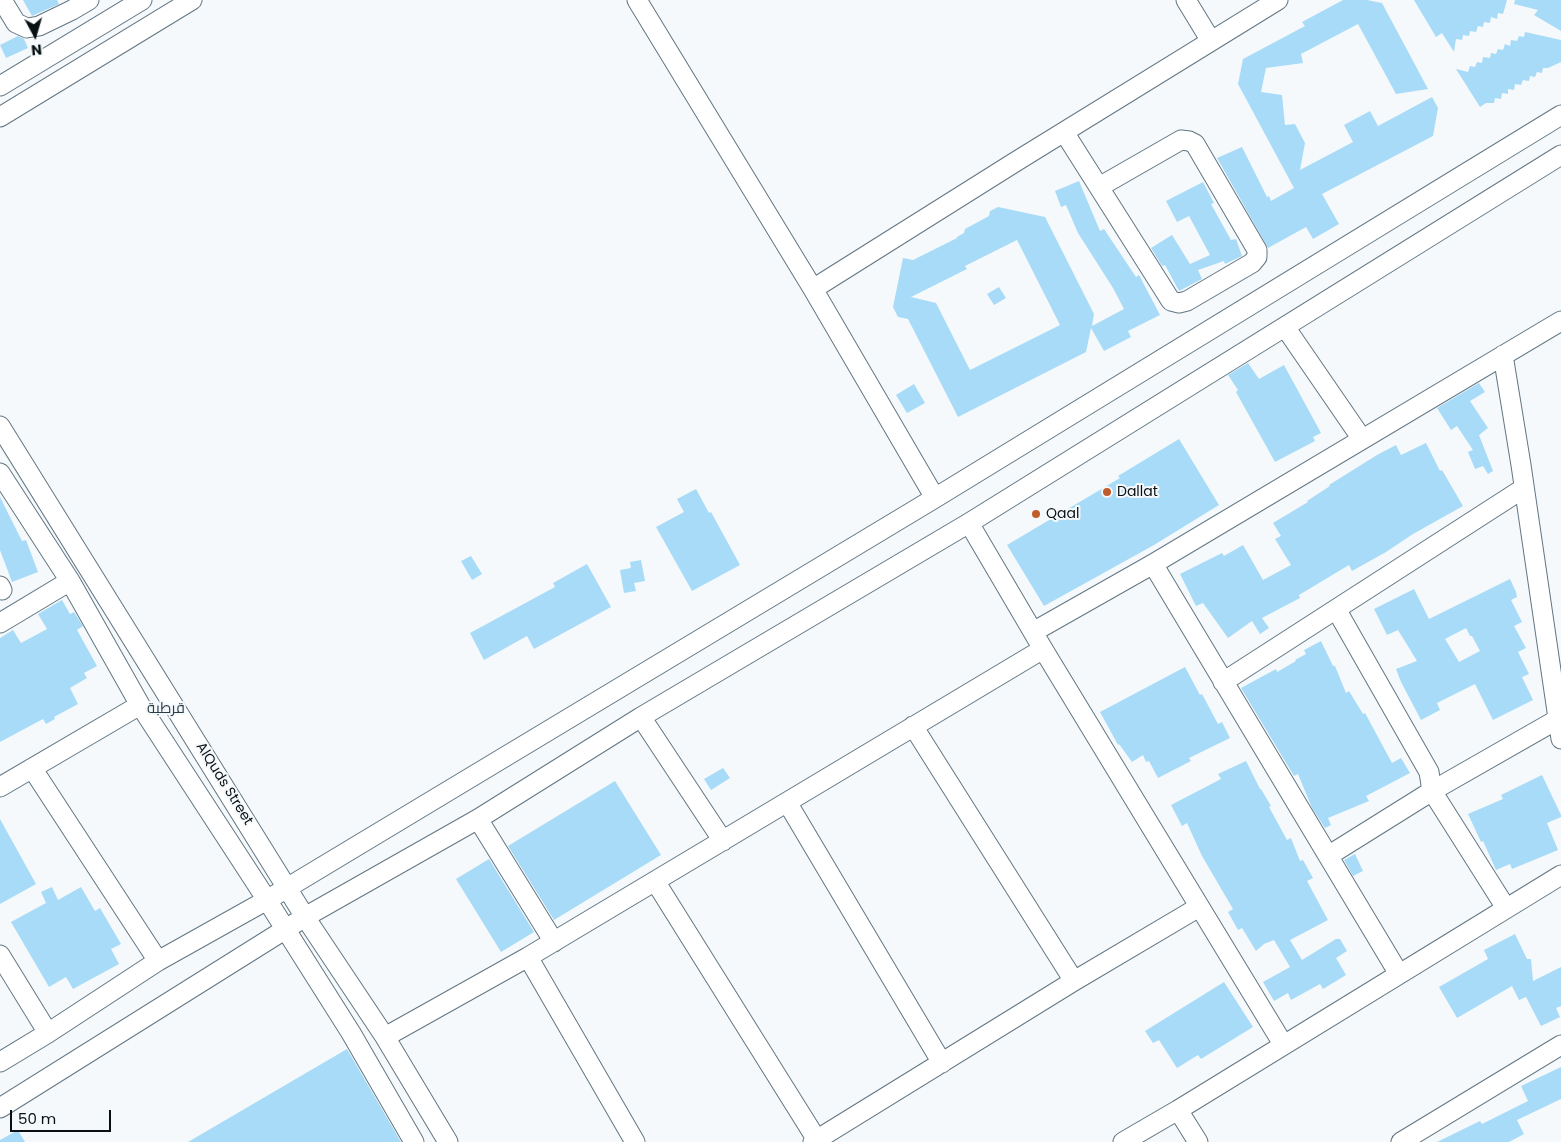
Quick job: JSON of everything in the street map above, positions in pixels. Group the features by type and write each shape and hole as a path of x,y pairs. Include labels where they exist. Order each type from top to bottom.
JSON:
{"street":[{"path":"2,0 16,23 27,28 39,26 89,0"},
{"path":"0,86 142,0"},
{"path":"0,117 192,0"},
{"path":"637,0 813,289 935,498"},
{"path":"1186,0 1211,41"},
{"path":"813,289 1278,0"},
{"path":"0,1062 158,961 267,900 935,498 1561,114"},
{"path":"1064,132 1171,301 1179,303 1186,301 1252,263 1257,257 1257,250 1195,144 1189,141 1181,140 1099,187"},
{"path":"0,1108 305,917 478,819 641,717 969,523 1561,155"},
{"path":"1033,632 1153,564 1561,321"},
{"path":"1285,327 1362,439"},
{"path":"1503,355 1561,739"},
{"name":"AlQuds Street","path":"0,426 305,917 385,1037 448,1142"},
{"name":"AlQuds Street","path":"0,473 70,581 140,705 351,1033 414,1142"},
{"path":"1223,682 1524,488"},
{"path":"969,523 1043,649 1283,1044"},
{"path":"1153,564 1398,974"},
{"path":"0,622 70,581"},
{"path":"1336,610 1429,772 1432,791 1506,908"},
{"path":"385,1037 554,942 1043,649"},
{"path":"0,787 140,705"},
{"path":"641,717 723,841"},
{"path":"1328,856 1432,791 1558,719"},
{"path":"913,726 1074,981"},
{"path":"32,768 158,961"},
{"path":"787,802 942,1063"},
{"path":"478,819 554,942"},
{"path":"1123,1142 1561,875"},
{"path":"655,881 815,1141 1074,981 1199,907"},
{"path":"0,955 48,1033"},
{"path":"528,957 635,1142"},
{"path":"1401,1142 1561,1045"},
{"path":"1178,1110 1198,1142"}],"building":[{"path":"23,0 57,0 59,4 32,16"},
{"path":"1343,0 1367,0 1382,3 1428,89 1396,94 1358,24 1301,54 1303,63 1266,68 1261,92 1282,95 1285,125 1295,124 1305,143 1300,170 1353,142 1344,125 1370,111 1378,126 1432,97 1438,108 1433,136 1322,194 1339,224 1313,239 1306,227 1268,248 1217,158 1242,147 1267,197 1269,196 1271,201 1294,188 1238,84 1243,59 1305,26 1302,22"},
{"path":"1414,0 1507,0 1503,14 1498,13 1497,19 1491,17 1490,23 1484,22 1483,27 1478,26 1476,32 1470,31 1469,36 1463,35 1462,40 1456,39 1454,52 1442,33 1436,37"},
{"path":"1515,0 1561,0 1561,31 1534,15 1538,10 1514,4"},
{"path":"1525,32 1561,40 1561,62 1548,68 1543,68 1542,73 1537,72 1535,77 1530,76 1529,81 1523,80 1521,85 1515,84 1514,90 1508,89 1508,94 1502,93 1501,99 1495,98 1494,103 1486,103 1480,107 1456,69 1468,72 1470,66 1475,67 1477,62 1482,63 1483,57 1490,58 1491,53 1496,54 1498,49 1503,50 1505,44 1510,46 1511,40 1517,41 1519,36 1524,37"},
{"path":"18,36 24,39 28,48 6,58 0,45"},
{"path":"1079,181 1100,231 1104,229 1136,277 1139,275 1160,315 1128,331 1131,337 1104,351 1091,328 1086,352 958,417 908,319 898,317 893,307 903,258 913,260 957,238 964,233 965,229 989,216 990,211 998,207 1045,217 1094,314 1092,326 1124,309 1078,233 1066,205 1061,207 1055,191","holes":["1017,240 1060,325 970,370 936,303 911,297 967,269 965,266"]},
{"path":"1203,182 1214,203 1211,204 1231,240 1236,239 1242,256 1225,264 1224,261 1198,270 1202,279 1179,291 1165,265 1162,266 1151,248 1172,235 1190,264 1210,255 1189,216 1177,222 1166,201"},
{"path":"999,287 1006,298 994,305 987,294"},
{"path":"1248,363 1259,379 1284,365 1321,433 1313,437 1315,441 1275,462 1236,392 1238,390 1228,375"},
{"path":"1479,383 1485,392 1470,401 1488,428 1479,435 1493,471 1488,474 1483,466 1475,469 1468,452 1473,450 1457,426 1451,430 1437,408"},
{"path":"914,384 925,403 907,413 896,395"},
{"path":"1179,439 1219,505 1154,545 1044,606 1007,545 1120,478 1118,476"},
{"path":"1426,443 1440,471 1442,470 1463,506 1352,571 1349,565 1299,595 1300,598 1262,618 1269,628 1260,634 1252,621 1228,638 1203,603 1196,606 1180,574 1222,553 1224,556 1243,545 1263,580 1291,565 1275,539 1281,536 1273,523 1308,502 1329,485 1396,445 1401,455"},
{"path":"696,489 740,565 692,591 656,527 684,512 677,499"},
{"path":"0,497 22,541 26,540 38,572 12,582 0,550"},
{"path":"471,556 482,574 472,580 461,561"},
{"path":"641,560 645,581 634,583 636,591 624,593 620,570 631,568 630,562"},
{"path":"587,564 611,607 534,649 527,636 484,660 470,633 555,587 553,583"},
{"path":"1510,579 1517,597 1511,600 1522,622 1514,626 1526,648 1518,652 1529,674 1522,677 1533,700 1493,720 1475,684 1437,703 1440,710 1421,720 1396,669 1417,661 1398,630 1387,635 1374,609 1414,589 1429,619","holes":["1466,628 1470,636 1472,636 1480,651 1459,662 1445,639"]},
{"path":"62,600 70,614 74,612 83,626 77,630 97,666 84,673 87,678 70,688 78,704 54,717 55,719 46,724 43,719 0,742 0,638 13,630 21,643 47,629 38,614"},
{"path":"1321,641 1333,666 1335,666 1346,693 1349,691 1363,714 1365,713 1392,763 1401,758 1410,773 1366,796 1369,801 1328,818 1331,825 1325,828 1312,808 1298,774 1294,776 1241,688 1276,669 1277,672 1296,661 1306,654 1304,650"},
{"path":"1185,667 1218,724 1222,722 1230,738 1189,758 1191,761 1158,778 1149,761 1146,762 1143,755 1132,762 1118,745 1100,712"},
{"path":"1246,761 1287,840 1291,838 1300,861 1303,860 1313,878 1307,881 1328,920 1290,940 1302,960 1336,939 1340,939 1347,951 1336,958 1346,975 1323,989 1320,984 1291,1000 1288,993 1274,1001 1263,982 1290,967 1274,940 1264,944 1256,951 1242,928 1238,930 1228,912 1233,909 1202,856 1187,823 1182,826 1171,805 1221,779 1218,774"},
{"path":"723,768 730,778 711,790 704,779"},
{"path":"1542,775 1561,815 1561,817 1547,823 1558,850 1512,869 1510,864 1496,870 1468,814 1503,799 1501,795"},
{"path":"615,781 661,855 554,920 508,846"},
{"path":"0,819 36,884 0,904"},
{"path":"1355,854 1363,871 1353,876 1344,860"},
{"path":"489,859 534,932 501,952 456,879"},
{"path":"52,887 58,900 81,887 95,911 100,908 121,944 111,949 119,964 73,989 66,977 49,987 11,922 46,903 41,892"},
{"path":"1515,934 1527,959 1531,959 1533,981 1561,967 1561,1006 1556,1008 1560,1017 1541,1026 1526,997 1519,1000 1512,986 1457,1018 1439,987 1488,959 1484,950"},
{"path":"1224,982 1253,1027 1201,1059 1198,1055 1177,1068 1159,1040 1153,1043 1145,1031"},
{"path":"347,1049 401,1142 188,1142"},
{"path":"1561,1067 1561,1099 1517,1120 1524,1134 1509,1142 1437,1142 1480,1121 1482,1124 1528,1101 1521,1086"},
{"path":"18,1130 25,1142 0,1142 0,1140"}],"place":[{"name":"Dallat","path":"1107,492"},
{"name":"Qaal","path":"1036,514"}],"district":[{"name":"قرطبة","path":"166,709"}]}
